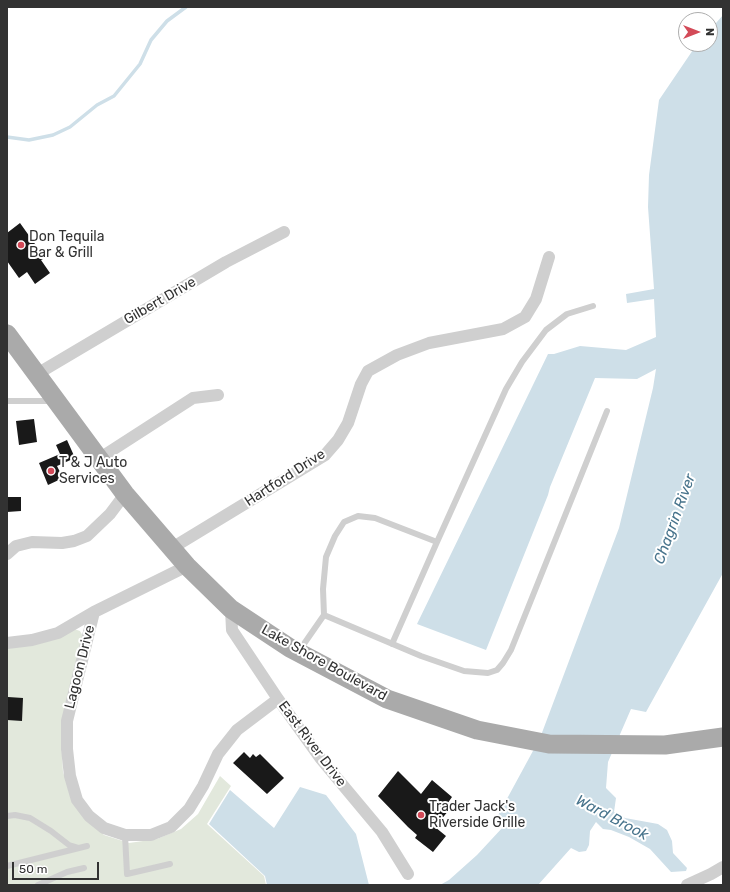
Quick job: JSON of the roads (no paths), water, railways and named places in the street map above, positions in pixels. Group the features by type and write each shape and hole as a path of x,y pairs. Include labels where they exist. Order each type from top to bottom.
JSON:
{"main road":[{"name":"Lake Shore Boulevard","path":"7,334 100,458 125,494 187,566 231,609 298,652 387,699 476,730 549,744 665,745 723,737"}],"street":[{"name":"Gilbert Drive","path":"37,374 226,262 284,232"},
{"name":"Hartford Drive","path":"172,548 325,455 338,440 348,423 361,384 368,371 397,355 422,346 503,329 525,317 536,299 549,257"},
{"path":"100,458 193,398 218,395"},
{"path":"7,554 16,546 32,542 62,543 74,541 87,536 110,514 125,494"},
{"name":"Lagoon Drive","path":"125,835 104,828 89,816 77,800 70,776 67,749 67,721 94,612 187,566"},
{"name":"East River Drive","path":"231,609 232,630 278,699 321,759 382,832 408,874"},
{"path":"7,643 32,640 58,633 94,612"},
{"path":"125,835 151,835 171,827 189,809 203,786 218,754 237,730 278,699"},
{"path":"687,885 723,867"}],"lane":[{"path":"392,644 506,389 522,362 546,330 566,314 593,306"},
{"path":"7,401 57,401"},
{"path":"324,615 392,644 464,671 488,673 497,670 511,650 607,411"},
{"path":"298,652 324,615 323,589 326,557 335,536 344,522 358,516 375,518 437,542"},
{"path":"7,816 30,818 51,831 69,845 79,848"},
{"path":"125,835 127,874 170,864"},
{"path":"7,866 87,846"},
{"path":"38,885 67,872 84,868"}],"water":[{"path":"723,15 723,573 646,712 631,709 608,762 606,788 616,798 614,812 625,818 658,824 667,830 672,841 673,853 687,868 686,871 671,872 650,849 629,837 611,830 603,829 596,822 590,831 589,845 586,851 579,852 571,848 538,885 440,885 449,880 477,855 503,827 496,819 540,738 619,528 653,388 656,369 637,379 595,378 550,487 486,650 417,624 548,354 554,354 580,346 626,350 656,337 654,299 627,303 626,294 654,289 648,207 649,175 659,100 692,52 718,52 718,21"},
{"path":"300,787 326,795 356,834 369,885 267,885 265,876 209,824 230,790 274,828"}],"waterway":[{"path":"7,137 29,140 53,135 70,127 97,105 114,96 140,64 151,40 167,21 186,7"}],"place":[{"name":"Don Tequila Bar & Grill","path":"21,245"},
{"name":"T & J Auto Services","path":"51,471"},
{"name":"Trader Jack's Riverside Grille","path":"421,815"}],"water label":[{"name":"Chagrin River","path":"675,519"},
{"name":"Ward Brook","path":"612,818"}]}
